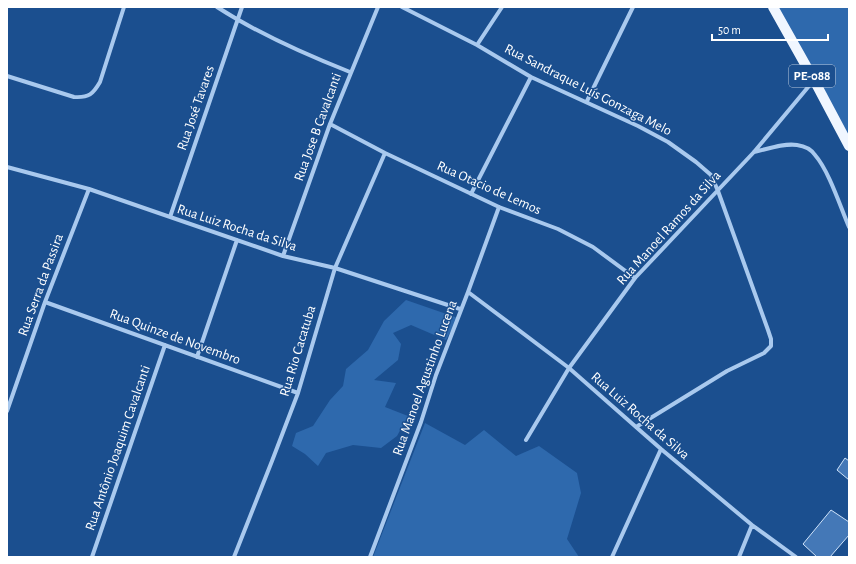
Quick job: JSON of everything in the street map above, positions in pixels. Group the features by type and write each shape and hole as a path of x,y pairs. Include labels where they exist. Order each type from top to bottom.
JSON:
{"main road":[{"name":"PE-088","path":"773,7 849,146"}],"street":[{"path":"7,76 74,97 88,96 94,91 100,82 124,7"},
{"path":"217,7 238,21 319,60 350,72"},
{"name":"Rua José Tavares","path":"170,217 242,7"},
{"name":"Rua Jose B Cavalcanti","path":"283,256 330,124 350,72 378,7"},
{"name":"Rua Sandraque Luís Gonzaga Melo","path":"402,7 477,45 531,77 587,101 668,142 711,175 771,339 771,346 768,350 727,371 636,427"},
{"path":"477,45 502,7"},
{"path":"587,101 633,7"},
{"path":"471,194 531,77"},
{"name":"Rua Manoel Ramos da Silva","path":"526,440 569,368 635,278 754,152 814,80"},
{"name":"Rua Otacio de Lemos","path":"330,124 385,153 499,207 558,229 593,247 635,278"},
{"path":"754,152 796,145 805,147 815,154 826,172 849,227"},
{"name":"Rua Rio Cacatuba","path":"234,557 298,393 335,268 385,153"},
{"name":"Rua Luiz Rocha da Silva","path":"7,167 89,189 283,256 335,268 460,309"},
{"name":"Rua Serra da Passira","path":"7,411 45,302 89,189"},
{"name":"Rua Manoel Agustinho Lucena","path":"370,557 421,422 460,309 468,292 499,207"},
{"path":"197,357 236,240"},
{"name":"Rua Luiz Rocha da Silva","path":"468,292 569,368 661,449 752,525 796,557"},
{"name":"Rua Quinze de Novembro","path":"45,302 298,393"},
{"name":"Rua Antônio Joaquim Cavalcanti","path":"92,557 165,345"},
{"path":"612,557 661,449"},
{"path":"739,557 752,525"}],"shaded area":[{"path":"776,7 849,7 849,148"},
{"path":"406,300 458,318 446,340 411,325 393,333 401,344 398,360 374,380 396,383 385,407 408,416 397,436 381,448 353,445 326,453 318,466 305,454 292,446 296,433 313,426 330,400 343,386 346,369 368,350 384,321"},
{"path":"425,423 465,445 484,430 516,456 539,446 577,473 581,493 567,539 579,557 373,557"}],"building":[{"path":"845,458 849,461 849,480 837,470"},
{"path":"831,510 849,522 849,535 830,557 817,557 803,544"}]}
